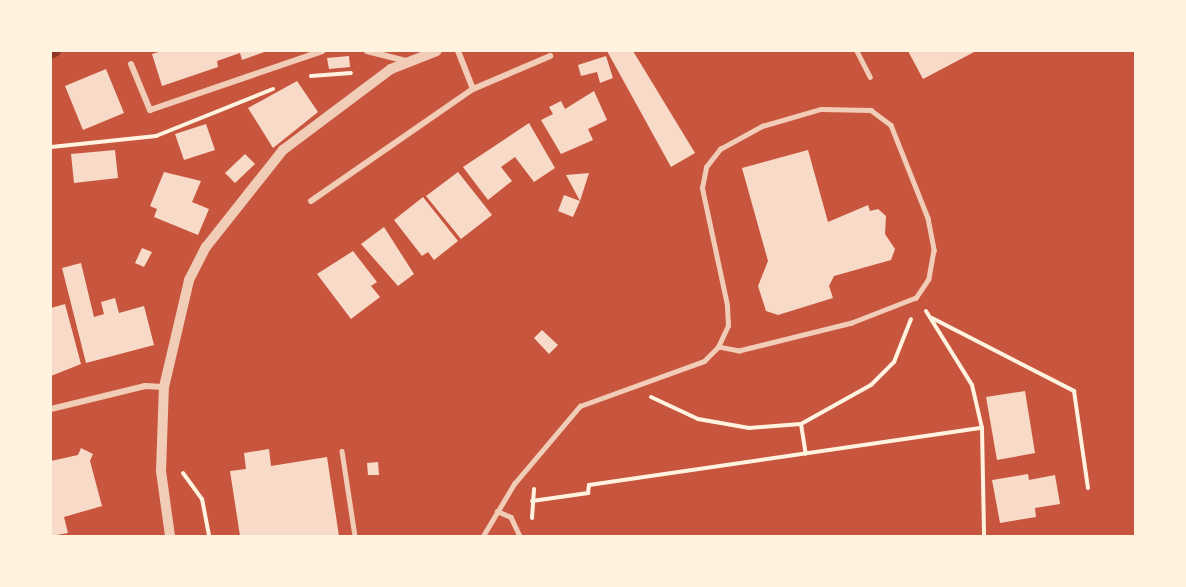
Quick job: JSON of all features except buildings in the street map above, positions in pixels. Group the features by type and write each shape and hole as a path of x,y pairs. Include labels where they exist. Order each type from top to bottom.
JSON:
{"street":[{"path":"130,64 150,110 322,51"},
{"path":"367,51 407,62"},
{"path":"170,536 160,471 164,387 189,280 227,215 283,150 390,69 436,51"},
{"path":"458,51 473,89"},
{"path":"311,201 473,89 550,56"},
{"path":"51,409 145,386 164,387"}],"lane":[{"path":"857,51 870,77"},
{"path":"483,536 497,511 539,453 580,406 704,361 718,347 728,326 728,305 702,188 706,167 740,135 821,109 870,110 891,125 928,218 934,250 929,279 916,298 852,323 739,351 718,347"},
{"path":"342,451 355,536"},
{"path":"497,511 511,517 520,536"}],"path":[{"path":"304,77 390,69"},
{"path":"51,147 156,136 286,83"},
{"path":"916,298 932,318 972,385 982,428 984,536"},
{"path":"637,385 657,404 698,419 749,428 801,424 862,392 894,362 907,340 916,298"},
{"path":"932,318 1074,391 1088,488"},
{"path":"801,424 806,454"},
{"path":"532,501 588,494 589,485 982,428"},
{"path":"532,525 532,501 539,453"},
{"path":"179,467 202,499 209,536"}],"waterway":[{"path":"51,54 56,51"}]}
